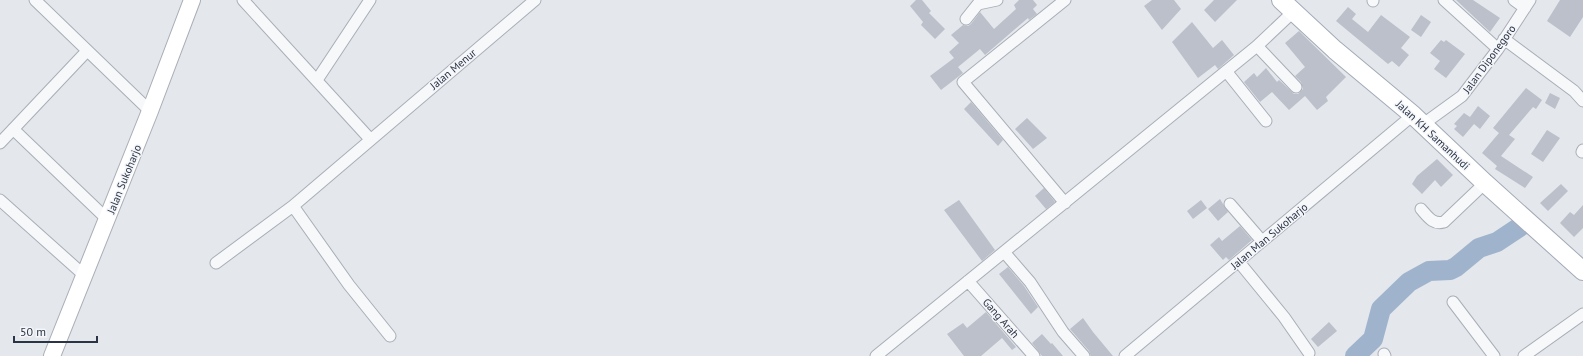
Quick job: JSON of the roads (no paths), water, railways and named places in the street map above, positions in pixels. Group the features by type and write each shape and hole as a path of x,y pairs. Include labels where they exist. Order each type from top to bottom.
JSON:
{"main road":[{"name":"Jalan Sukoharjo","path":"52,356 86,276 192,0"},
{"name":"Jalan KH Samanhudi","path":"1287,6 1335,50 1418,120 1485,183 1583,271"}],"street":[{"path":"35,0 150,111"},
{"path":"243,0 370,139"},
{"path":"317,80 370,0"},
{"name":"Jalan Menur","path":"216,263 292,206 535,0"},
{"path":"966,19 978,4 997,0"},
{"path":"1065,0 963,82 1066,203"},
{"path":"1444,0 1498,49"},
{"path":"1514,0 1528,4"},
{"name":"Jalan Diponegoro","path":"1418,120 1462,96 1498,49 1528,4"},
{"path":"876,356 1066,203 1257,46 1287,6"},
{"path":"1504,39 1574,91 1583,101"},
{"path":"1257,46 1296,87"},
{"path":"0,143 87,51"},
{"path":"1226,71 1266,121"},
{"name":"Jalan Man Sukoharjo","path":"1124,356 1262,241 1418,120"},
{"path":"13,129 107,219"},
{"path":"1422,209 1432,221 1439,224 1444,222 1485,183"},
{"path":"0,200 86,276"},
{"path":"1230,204 1262,241"},
{"path":"292,206 350,285 390,336"},
{"path":"1004,252 1030,282 1063,332 1084,356"},
{"path":"1238,262 1284,317 1309,353"},
{"name":"Gang Arah","path":"968,281 1034,356"},
{"path":"1453,302 1494,356"},
{"path":"1524,356 1583,314"}],"waterway":[{"path":"1355,356 1373,339 1381,309 1409,282 1429,271 1450,270 1456,267 1479,248 1497,242 1521,226"}]}
